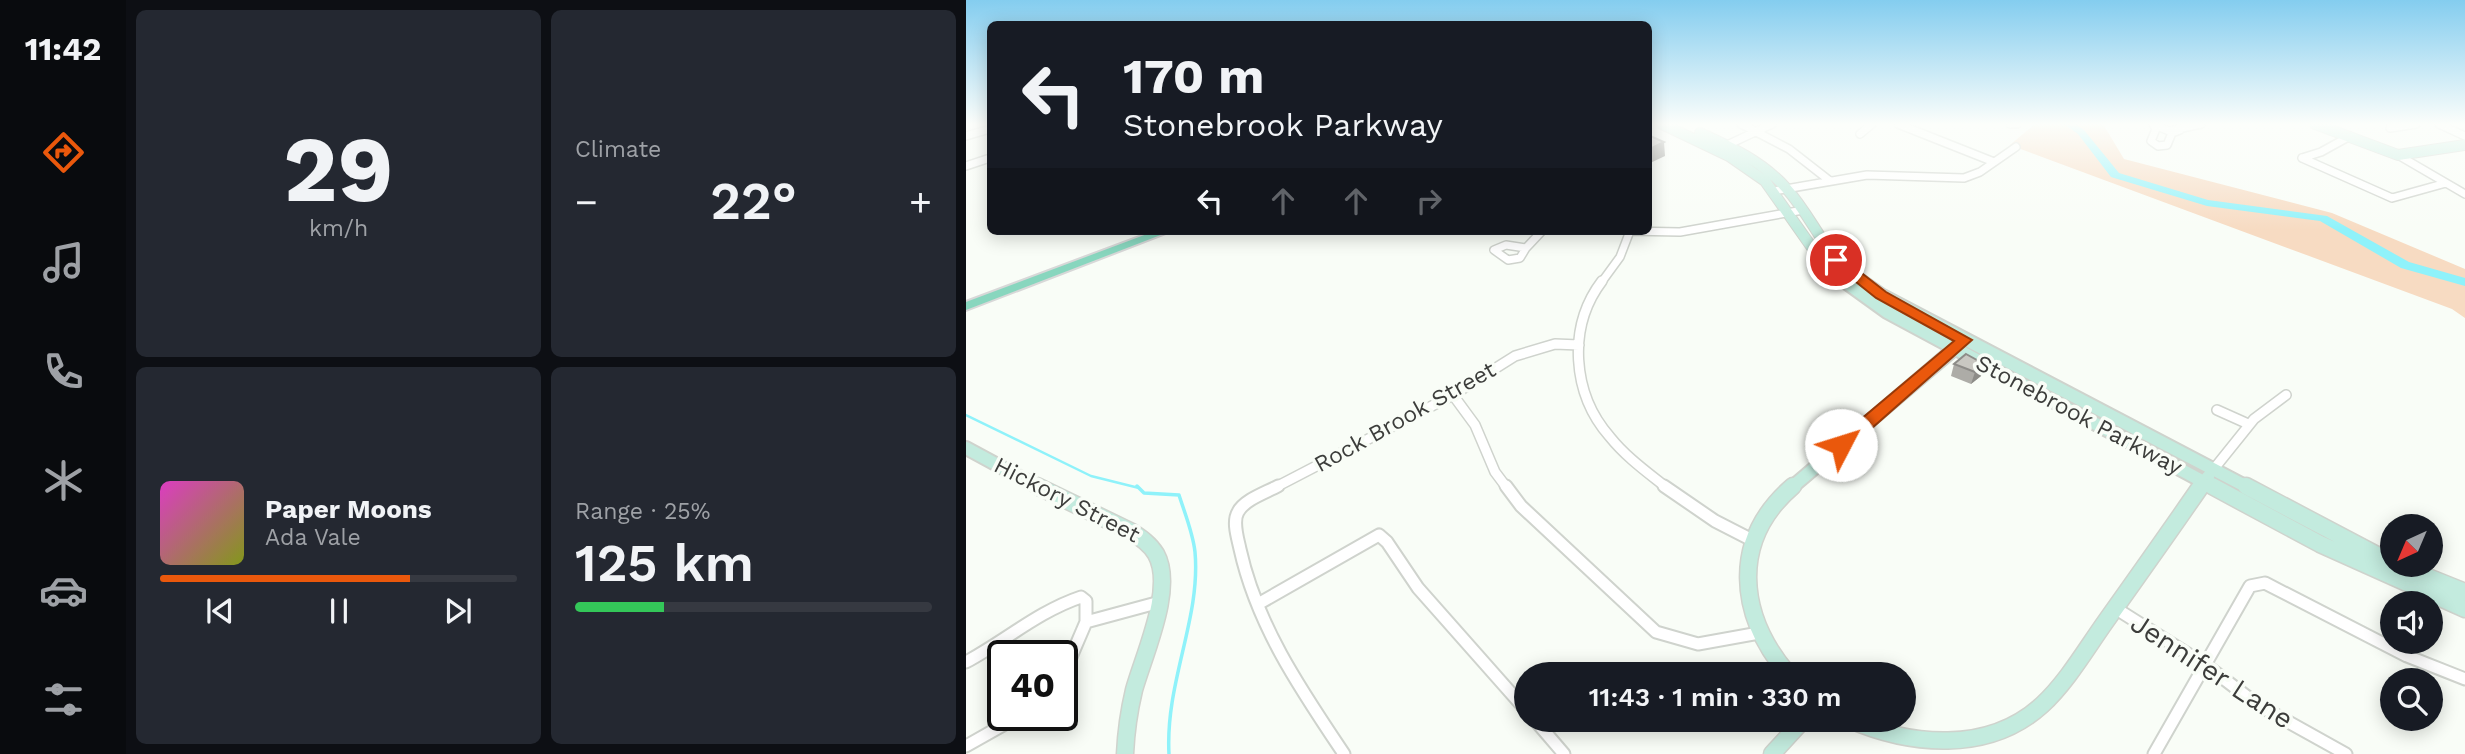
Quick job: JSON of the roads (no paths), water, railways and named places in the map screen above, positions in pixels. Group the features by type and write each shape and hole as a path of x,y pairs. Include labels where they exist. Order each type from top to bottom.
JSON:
{"main road":[{"name":"Stonebrook Parkway","path":"1737,159 1774,191 1790,212 1801,235 1887,312 1960,344 2209,476 2359,563 2465,609"},
{"name":"Stonebrook Parkway","path":"1752,159 1787,188 1843,274"},
{"path":"966,296 1128,235"},
{"path":"966,306 1154,235"},
{"path":"1777,662 1759,633 1747,590 1747,566 1762,522 1776,501 1960,344"},
{"name":"Hickory Street","path":"966,448 1073,505 1133,530 1146,539 1163,573 1160,602 1124,733 1125,754"},
{"name":"Stonebrook Parkway","path":"2209,476 2380,557"},
{"path":"1879,732 1891,737 1940,742 1988,736 2018,725 2046,704 2209,476"},
{"path":"2430,578 2465,592"},
{"path":"1772,754 1792,732"}],"street":[{"path":"966,166 986,159"},
{"path":"1803,159 1830,181"},
{"path":"1987,159 1994,162"},
{"path":"1774,191 1867,174 1964,178 1998,159"},
{"path":"2305,159 2392,198 2416,189 2446,183"},
{"path":"2405,159 2465,194"},
{"path":"1652,231 1679,232 1803,210"},
{"path":"1526,248 1538,235"},
{"path":"1628,235 1620,261 1587,303 1579,345 1584,395 1599,424 1628,454 1706,517 1754,541"},
{"name":"Rock Brook Street","path":"1258,604 1248,583 1242,558 1236,518 1238,512 1259,496 1453,395 1519,354 1555,344 1579,345"},
{"path":"1453,395 1475,425 1495,472 1521,506 1630,611 1656,632 1698,644 1759,633"},
{"path":"2209,476 2246,423 2286,395"},
{"path":"2217,410 2246,423"},
{"path":"1344,754 1281,655 1258,604 1371,536 1386,538 1401,567 1514,697"},
{"path":"2154,754 2207,666 2250,586 2265,583 2407,656 2465,679"},
{"path":"966,662 1002,643 1065,599 1082,597 1086,601 1086,622 1078,641"},
{"path":"1086,622 1160,602"},
{"name":"Jennifer Lane","path":"2115,608 2207,666 2258,705 2346,754"},
{"path":"966,746 992,731"},
{"path":"1545,732 1564,754"}],"waterway":[{"path":"2102,159 2115,175 2207,203 2323,218 2405,265 2465,282"},
{"path":"966,415 1091,476 1139,488"},
{"path":"1139,488 1144,493 1179,495 1195,552 1193,602 1172,701 1169,754"}]}
